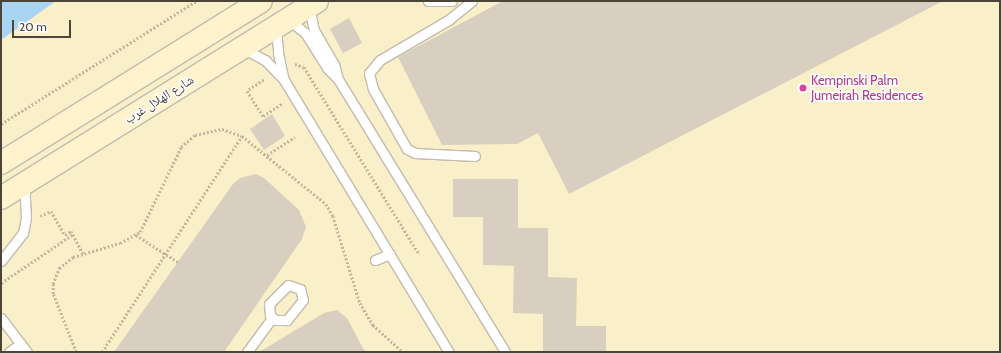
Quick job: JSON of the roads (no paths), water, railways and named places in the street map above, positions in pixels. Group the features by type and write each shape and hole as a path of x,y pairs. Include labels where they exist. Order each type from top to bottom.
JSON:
{"main road":[{"path":"1,163 261,1"},
{"name":"شارع الهلال غرب","path":"1,198 313,3"}],"lane":[{"path":"428,1 452,1"},
{"path":"472,1 450,19 380,60 369,73 373,89 407,149 415,153 476,156"},
{"path":"313,3 314,30 334,64 338,79"},
{"path":"284,80 278,53 281,22 306,34 327,68 338,79 505,352"},
{"path":"241,48 265,60 284,80 449,352"},
{"path":"1,261 20,237 26,224 24,183"},
{"path":"375,260 390,254"},
{"path":"293,285 307,290 302,304 287,320 279,322 272,318 268,312 269,304 284,287 293,285"},
{"path":"1,318 26,352"},
{"path":"247,352 272,318"},
{"path":"9,352 20,344"}],"water":[{"path":"1,1 56,1 1,40"}],"place":[{"name":"Kempinski Palm Jumeirah Residences","path":"803,88"}]}
